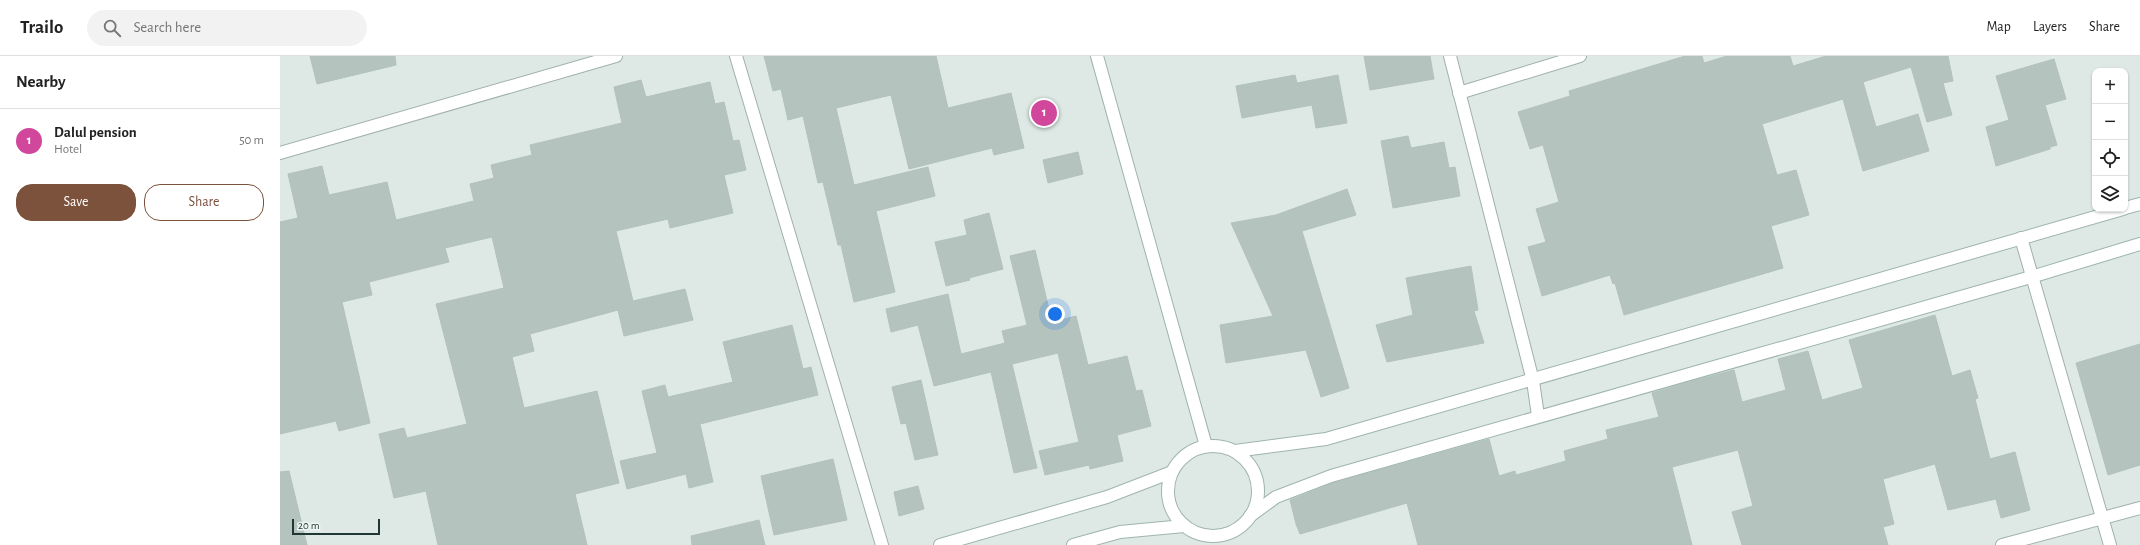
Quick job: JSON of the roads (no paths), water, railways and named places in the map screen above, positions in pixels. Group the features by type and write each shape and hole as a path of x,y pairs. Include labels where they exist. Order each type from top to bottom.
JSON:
{"street":[{"path":"280,153 616,56"},
{"path":"736,56 882,545"},
{"path":"1097,56 1206,446"},
{"path":"1450,56 1533,381 1538,416"},
{"path":"1460,93 1580,56"},
{"path":"2128,208 2140,204"},
{"path":"2113,212 1533,381 1326,439 1235,451 1221,447 1206,446 1192,451 1180,460 1172,472 1168,486 1169,501 1174,515 1184,526 1197,533 1228,540 1250,516 1276,497 1331,476 2031,277 2140,244"},
{"path":"2021,238 2101,519 2110,545"},
{"path":"1235,451 1246,461 1254,473 1258,488 1256,503 1250,516"},
{"path":"940,545 1107,497 1172,472"},
{"path":"2002,545 2140,508"},
{"path":"1073,545 1120,532 1184,526"}],"place":[{"name":"Dalul pension","path":"1044,113"}]}
